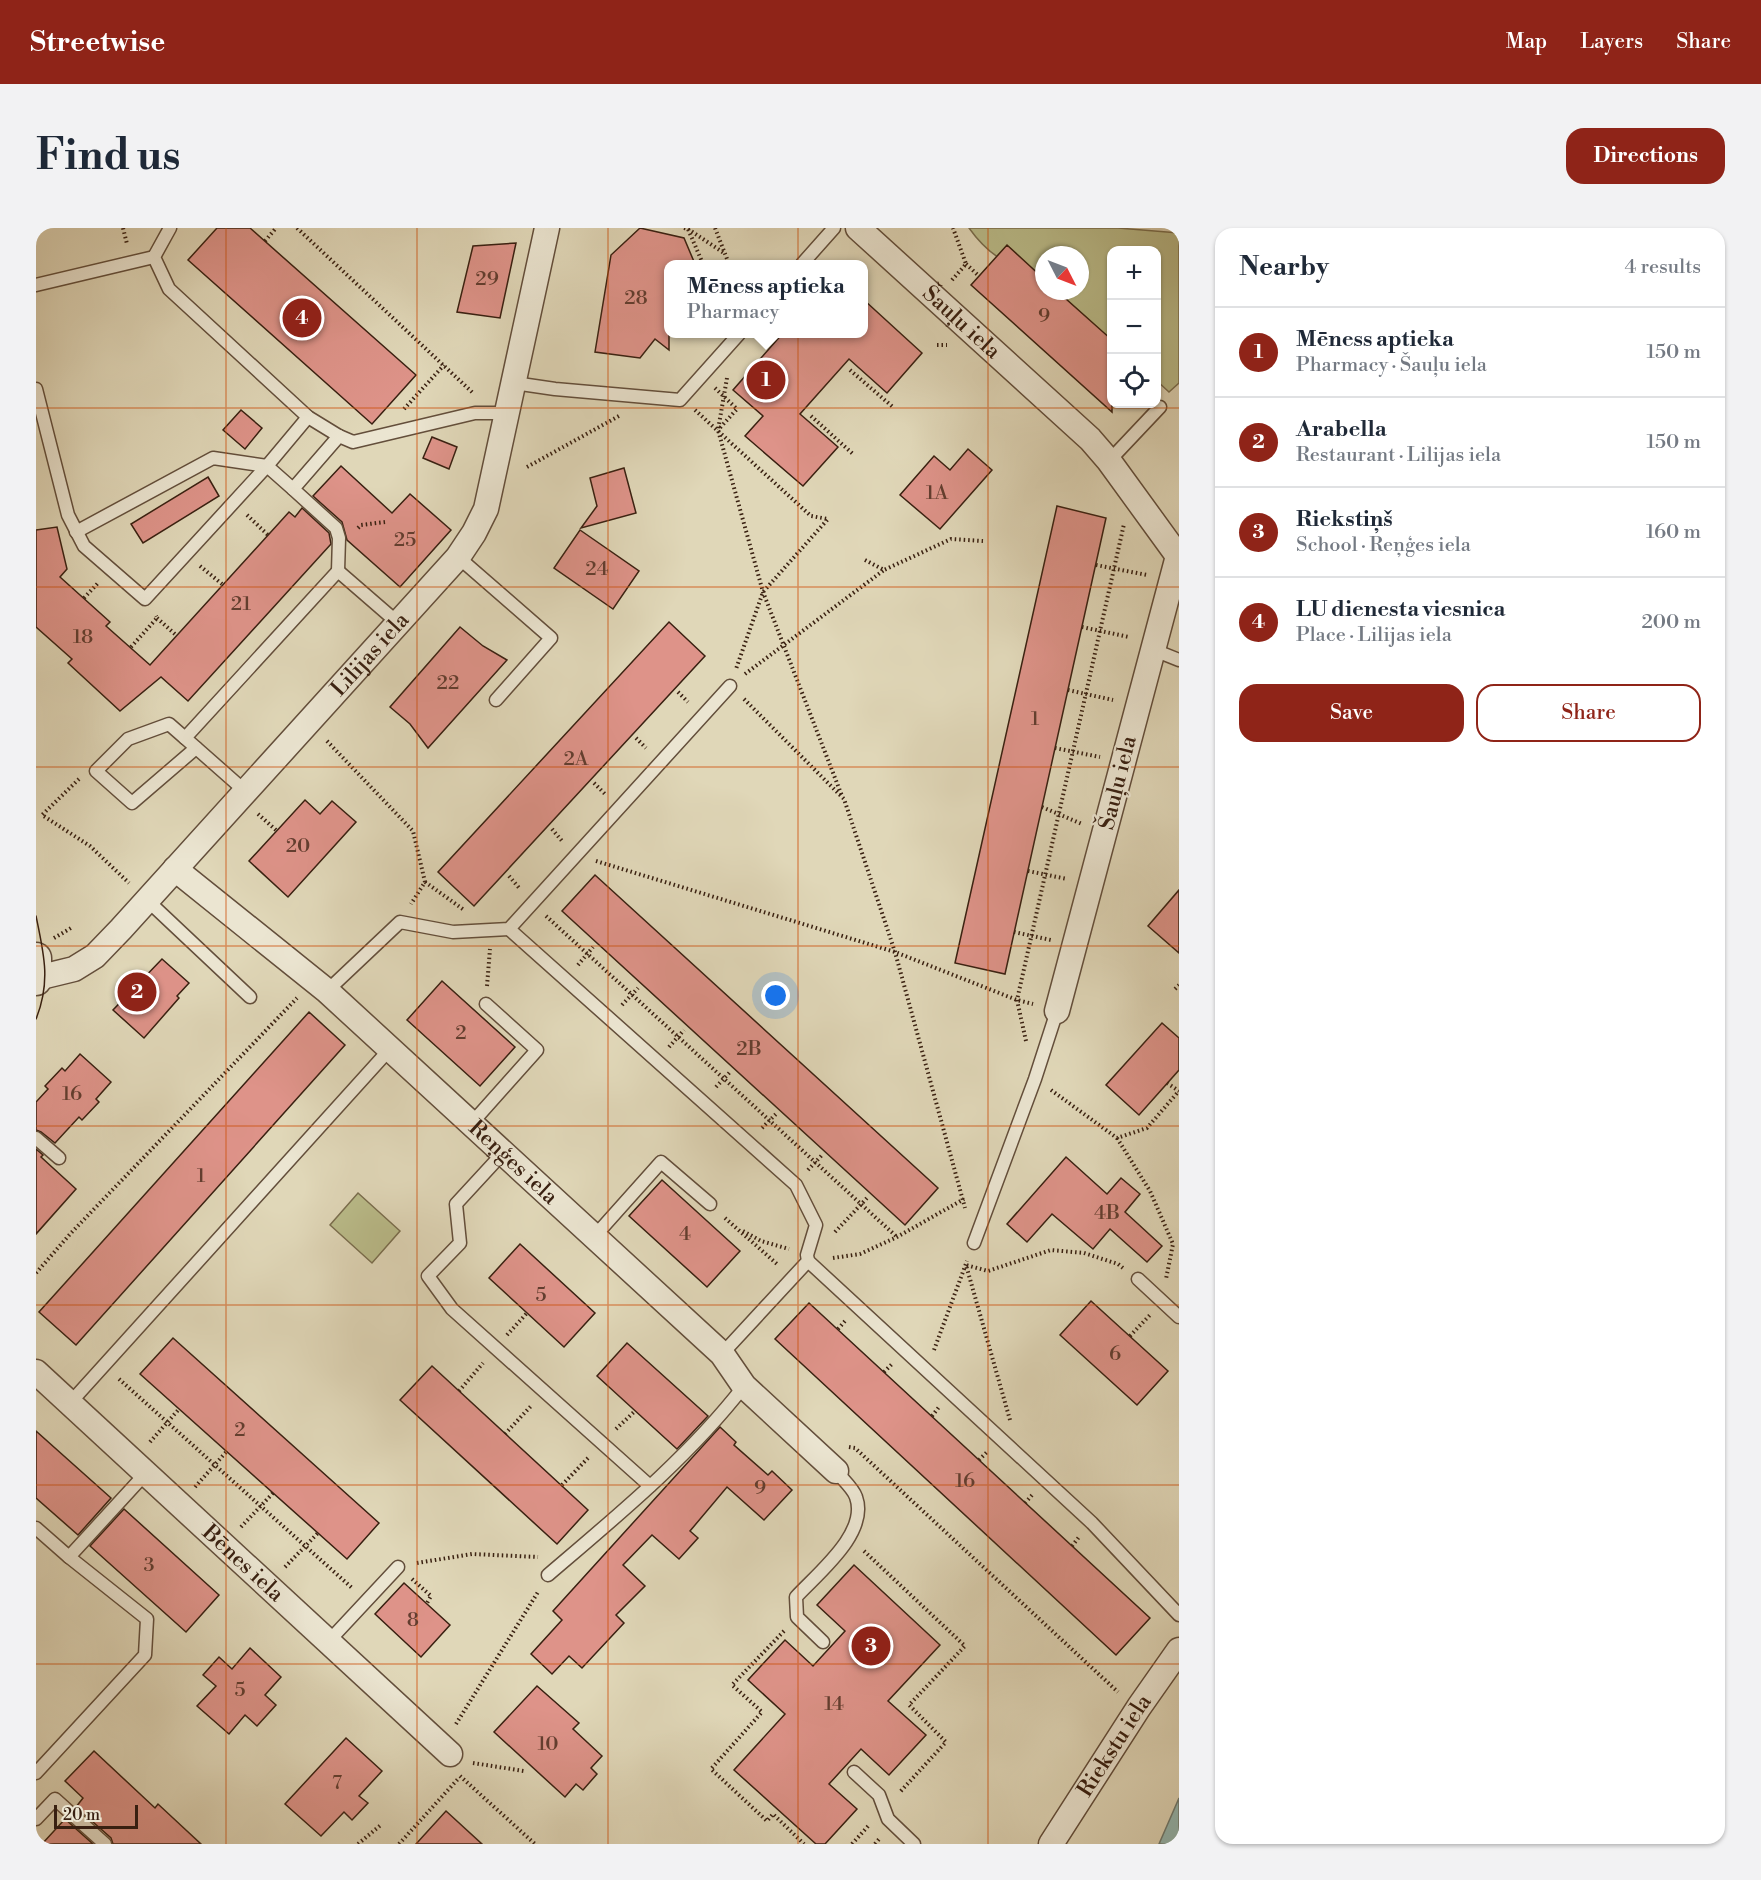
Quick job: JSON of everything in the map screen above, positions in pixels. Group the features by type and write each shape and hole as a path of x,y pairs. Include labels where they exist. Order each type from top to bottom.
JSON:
{"street":[{"name":"Lilijas iela","path":"40,964 74,969 95,956 458,557 474,533 486,508 501,413 514,383 547,228"},
{"name":"Šauļu iela","path":"858,228 1090,439 1179,555 1137,705 1124,762 1057,1011"},
{"name":"Reņģes iela","path":"175,869 321,985 722,1354 744,1386 836,1471"},
{"name":"Bēnes iela","path":"36,1372 450,1754"},
{"name":"Riekstu iela","path":"1052,1844 1179,1650"}],"lane":[{"path":"36,285 154,257 170,228"},
{"path":"806,260 834,228"},
{"path":"154,257 169,289 308,417 339,436 353,442 475,413 501,413"},
{"path":"514,383 680,400 736,338"},
{"path":"36,389 68,515 76,532 84,546 145,599 267,466 308,417"},
{"path":"1109,461 1159,408"},
{"path":"293,489 339,436"},
{"path":"76,532 213,459 267,466 336,528 339,538 338,571 185,738"},
{"path":"458,557 551,638 496,700"},
{"path":"338,571 398,623"},
{"path":"1155,646 1179,660"},
{"path":"321,985 400,922 453,932 509,928 730,686"},
{"path":"196,748 132,803 96,771 128,740 169,724 245,791"},
{"path":"147,900 250,997"},
{"path":"509,928 796,1185 816,1225 808,1258 793,1278 722,1354"},
{"path":"471,1124 537,1050 486,1004"},
{"path":"974,1243 1035,1078 1057,1011"},
{"path":"70,1403 389,1050"},
{"path":"36,1138 59,1158"},
{"path":"503,1153 456,1204 460,1243 428,1276 452,1310 650,1486"},
{"path":"594,1237 661,1162 710,1204"},
{"path":"808,1258 1092,1523 1179,1615"},
{"path":"1138,1279 1179,1317"},
{"path":"548,1575 672,1467 728,1408 744,1386"},
{"path":"69,1557 139,1467"},
{"path":"823,1642 797,1617 796,1597 850,1539 858,1517 856,1496 836,1471"},
{"path":"36,1528 147,1619 145,1655 36,1773"},
{"path":"328,1642 398,1567"},
{"path":"854,1772 879,1795 888,1819 914,1844"},
{"path":"36,1819 55,1799 105,1844"}],"path":[{"path":"123,228 125,237"},
{"path":"265,241 276,228"},
{"path":"297,228 444,366 501,413"},
{"path":"715,228 727,260"},
{"path":"953,228 966,264 979,276"},
{"path":"1174,228 1179,228"},
{"path":"686,229 724,253"},
{"path":"686,229 701,260"},
{"path":"936,298 966,264"},
{"path":"737,338 718,430 764,592 844,799 895,952 974,1243 926,1369"},
{"path":"378,436 444,366"},
{"path":"850,370 894,408"},
{"path":"701,376 737,409 718,430"},
{"path":"680,400 692,407 812,516 828,519 764,592 730,686"},
{"path":"811,416 853,454"},
{"path":"527,467 615,418"},
{"path":"1017,1000 1131,493"},
{"path":"246,513 269,536"},
{"path":"361,525 385,522"},
{"path":"730,686 884,570 951,539 983,541"},
{"path":"865,560 884,570"},
{"path":"1095,565 1171,580"},
{"path":"201,567 222,584"},
{"path":"145,599 157,618 177,636"},
{"path":"130,647 157,618"},
{"path":"1082,627 1155,646"},
{"path":"730,686 844,799"},
{"path":"1068,690 1137,705"},
{"path":"325,738 413,831 425,882 491,930 486,1004"},
{"path":"1055,748 1124,762"},
{"path":"96,771 80,778 42,815 90,846 147,900"},
{"path":"1042,807 1105,834"},
{"path":"257,813 277,831"},
{"path":"576,855 895,952 1017,1000 1057,1011"},
{"path":"1028,871 1091,884"},
{"path":"400,922 425,882"},
{"path":"532,903 897,1237"},
{"path":"40,964 71,928"},
{"path":"1014,932 1075,945"},
{"path":"36,1274 71,1233 321,985"},
{"path":"1035,1078 1117,1138 1150,1191 1173,1244 1162,1302 1130,1336"},
{"path":"1117,1138 1146,1128 1179,1091 1167,1083"},
{"path":"735,1227 761,1241 808,1258 860,1254 897,1237 998,1180"},
{"path":"710,1204 793,1278"},
{"path":"966,1265 988,1271 1051,1250 1084,1253 1118,1264 1138,1279"},
{"path":"966,1265 1014,1433 1013,1450"},
{"path":"105,1365 366,1601"},
{"path":"505,1434 544,1392"},
{"path":"139,1467 179,1409"},
{"path":"802,1440 855,1448 1126,1698"},
{"path":"180,1504 227,1451"},
{"path":"224,1545 273,1493"},
{"path":"268,1586 318,1533"},
{"path":"850,1539 965,1646 909,1705 946,1742 852,1844"},
{"path":"398,1567 472,1554 568,1558"},
{"path":"398,1567 431,1596 426,1603"},
{"path":"535,1844 460,1776 450,1754 454,1727 548,1575"},
{"path":"797,1617 732,1685 762,1712 711,1769 767,1821 773,1814 804,1844"},
{"path":"450,1754 476,1764 524,1771"},
{"path":"399,1844 460,1776"},
{"path":"358,1844 382,1824"}],"green space":[{"path":"969,228 1118,228 1179,233 1179,383 1169,392 1161,385 1161,246 1107,246 1107,336 1067,300 1089,300 1089,246 1035,246 1035,275 1002,260 977,239"},
{"path":"358,1193 400,1231 372,1263 330,1225"}],"water":[{"path":"1179,1798 1179,1844 1159,1844"}],"building":[{"path":"217,228 250,228 416,375 372,424 188,260"},
{"path":"640,228 684,238 693,260 664,260 664,338 669,338 669,350 655,339 640,358 595,352 611,255"},
{"path":"516,243 500,318 457,312 473,246"},
{"path":"1007,245 1035,271 1035,300 1067,300 1107,336 1107,407 971,285"},
{"path":"868,304 922,353 887,393 849,359 800,414 838,447 803,486 745,436 763,416 733,390 779,338 868,338"},
{"path":"241,410 262,428 245,449 223,430"},
{"path":"432,437 457,447 449,469 423,458"},
{"path":"968,449 992,470 940,529 900,495 934,456 950,470"},
{"path":"341,466 392,513 410,494 451,530 400,587 347,540 342,522 313,496"},
{"path":"624,468 636,513 581,528 597,506 590,478"},
{"path":"208,477 219,496 143,543 131,524"},
{"path":"1057,506 1106,518 1005,974 955,963"},
{"path":"302,508 329,533 331,544 188,701 161,677 120,711 68,663 72,659 36,627 36,530 57,527 67,569 60,577 110,622 106,626 150,665 289,512 295,517"},
{"path":"580,530 639,571 613,609 554,568"},
{"path":"669,622 705,656 474,906 438,872"},
{"path":"460,627 483,646 507,660 428,748 410,724 390,707"},
{"path":"305,800 320,814 332,801 356,822 288,897 249,861"},
{"path":"595,875 938,1188 905,1225 562,911"},
{"path":"1179,890 1179,953 1148,926"},
{"path":"162,959 189,983 144,1038 113,1010"},
{"path":"442,981 515,1047 480,1086 407,1020"},
{"path":"309,1012 345,1045 76,1345 39,1312"},
{"path":"1162,1023 1179,1038 1179,1070 1139,1115 1106,1085"},
{"path":"80,1054 111,1082 96,1099 99,1102 82,1120 79,1117 55,1143 36,1130 36,1102 48,1089 45,1086 62,1068 65,1071"},
{"path":"36,1149 43,1155 41,1157 76,1189 36,1234"},
{"path":"1066,1157 1107,1194 1121,1178 1140,1194 1125,1212 1162,1246 1147,1262 1110,1229 1093,1249 1052,1214 1027,1242 1007,1224"},
{"path":"662,1180 740,1251 707,1287 629,1216"},
{"path":"520,1244 595,1313 564,1347 489,1278"},
{"path":"1091,1301 1168,1371 1137,1405 1060,1335"},
{"path":"809,1303 1150,1618 1116,1655 775,1339"},
{"path":"173,1338 379,1523 347,1559 140,1374"},
{"path":"627,1343 708,1416 677,1449 597,1376"},
{"path":"432,1366 588,1510 557,1544 400,1400"},
{"path":"720,1427 736,1442 734,1445 768,1475 772,1471 792,1490 764,1520 727,1487 690,1531 698,1538 679,1559 652,1535 623,1565 645,1586 616,1615 624,1623 582,1668 569,1656 552,1674 531,1654 562,1620 553,1611"},
{"path":"36,1431 111,1498 78,1535 36,1498"},
{"path":"124,1509 219,1595 186,1632 90,1546"},
{"path":"854,1565 940,1645 888,1701 926,1735 889,1775 861,1749 829,1784 857,1809 825,1844 816,1844 734,1770 785,1714 748,1680 785,1640 813,1666 845,1631 817,1605"},
{"path":"404,1583 450,1625 421,1657 375,1614"},
{"path":"250,1648 281,1677 265,1695 276,1705 257,1726 245,1715 229,1734 197,1706 216,1686 203,1675 219,1657 232,1669"},
{"path":"537,1686 579,1723 573,1729 602,1756 591,1768 597,1774 583,1790 576,1784 565,1797 494,1732"},
{"path":"346,1738 382,1771 359,1796 368,1803 352,1820 344,1812 321,1836 285,1804"},
{"path":"94,1751 155,1808 158,1804 201,1844 113,1844 111,1838 76,1807 83,1798 65,1781"},
{"path":"446,1811 482,1844 416,1844"},
{"path":"65,1819 93,1844 42,1844"}],"tram line":[{"path":"36,916 45,968 41,1006 36,1019"}],"place":[{"name":"LU dienesta viesnica","path":"302,318"},
{"name":"Mēness aptieka","path":"766,380"},
{"name":"Arabella","path":"137,992"},
{"name":"Riekstiņš","path":"871,1646"}]}
